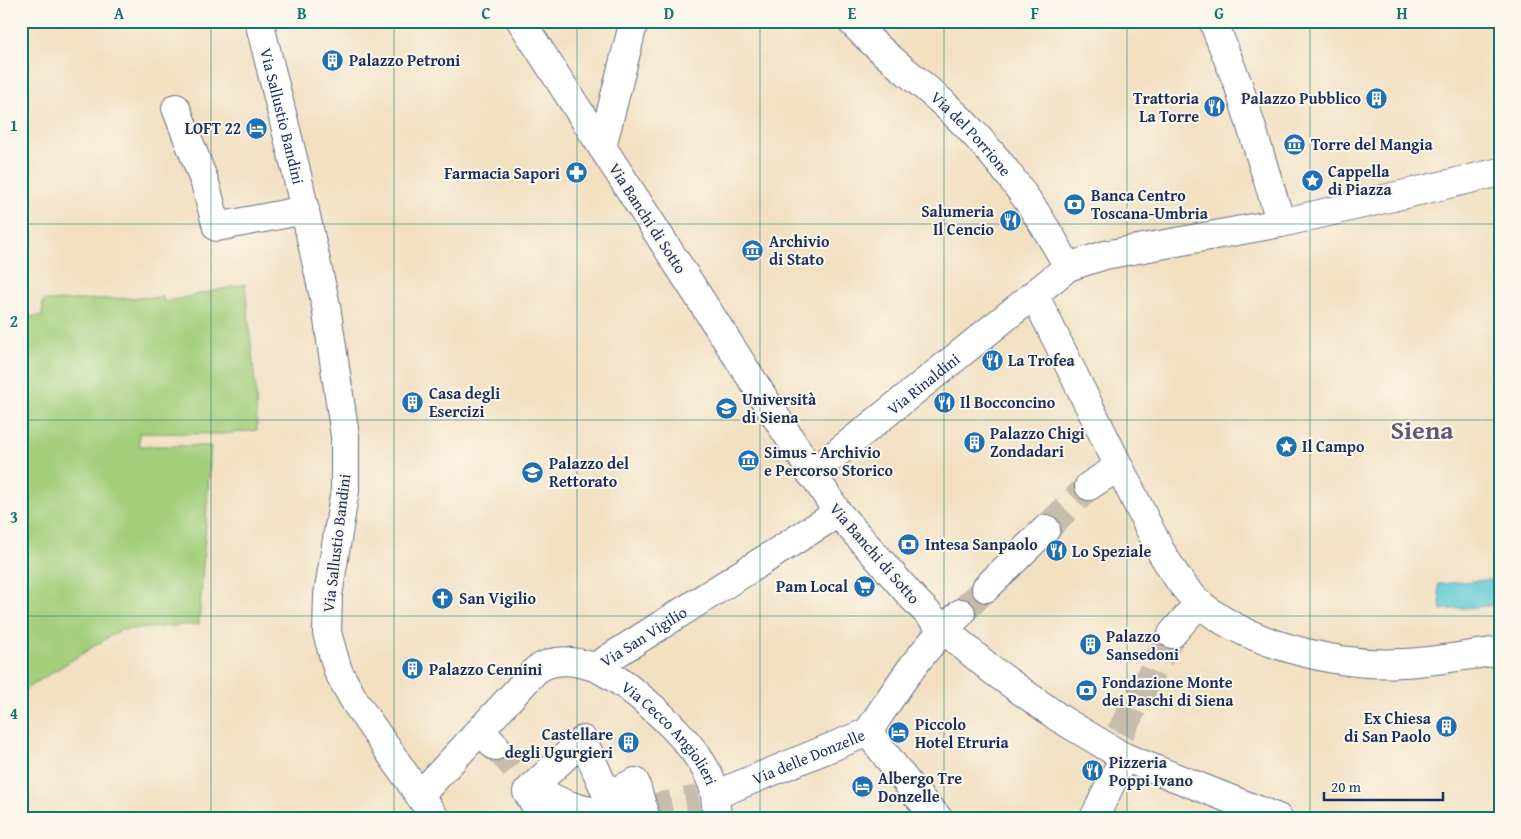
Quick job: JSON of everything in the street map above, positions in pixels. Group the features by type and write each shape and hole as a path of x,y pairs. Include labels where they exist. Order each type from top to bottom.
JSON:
{"street":[{"name":"Via Sallustio Bandini","path":"259,21 305,210 334,350 346,456 345,490 327,605 327,633 338,671 350,694 435,818"},
{"name":"Via Banchi di Sotto","path":"521,21 811,474 838,512 913,598 952,621 1027,696 1118,747 1278,818"},
{"path":"602,147 634,21"},
{"name":"Via del Porrione","path":"851,21 943,102 992,154 1026,196 1048,229 1068,267"},
{"path":"1213,21 1239,87 1281,223"},
{"path":"176,108 205,183 217,227 305,210"},
{"path":"1500,172 1281,223 1105,255 1068,267 1034,294 1118,468 1168,564 1184,588 1198,603 1248,633 1294,649 1332,658 1370,663 1402,663 1500,651"},
{"name":"Via Rinaldini","path":"811,474 1034,294"},
{"path":"1089,486 1118,468"},
{"name":"Via San Vigilio","path":"420,795 488,739 522,684 546,664 567,660 595,667 838,512"},
{"path":"986,588 1046,529"},
{"path":"1172,634 1198,603"},
{"name":"Via delle Donzelle","path":"710,804 868,732 909,669 952,621"},
{"name":"Via Cecco Angiolieri","path":"595,667 630,688 662,716 704,768 710,804"},
{"path":"868,732 915,793 938,818"},
{"path":"543,818 526,792 534,787 583,740 607,795 635,782 645,815 604,818"},
{"path":"1094,818 1118,747"},
{"path":"534,787 558,802 579,810 598,812 644,809"}],"green space":[{"path":"245,284 256,393 257,430 223,434 139,433 139,446 211,446 199,624 120,630 21,692 21,317 42,316 43,301 163,297 164,302"}],"water":[{"path":"1496,579 1498,605 1441,610 1438,584"}],"tunnel":[{"path":"1046,529 1089,486"},
{"path":"961,613 986,588"},
{"path":"1120,733 1172,634"},
{"path":"495,746 534,787"},
{"path":"644,809 699,799"}],"place":[{"name":"Palazzo Petroni","path":"333,60"},
{"name":"Palazzo Pubblico","path":"1377,98"},
{"name":"Trattoria La Torre","path":"1215,107"},
{"name":"LOFT 22","path":"257,128"},
{"name":"Torre del Mangia","path":"1295,144"},
{"name":"Farmacia Sapori","path":"576,173"},
{"name":"Cappella di Piazza","path":"1312,180"},
{"name":"Banca Centro Toscana-Umbria","path":"1075,204"},
{"name":"Salumeria Il Cencio","path":"1010,220"},
{"name":"Archivio di Stato","path":"753,250"},
{"name":"La Trofea","path":"992,360"},
{"name":"Casa degli Esercizi","path":"413,402"},
{"name":"Il Bocconcino","path":"944,402"},
{"name":"Università di Siena","path":"726,408"},
{"name":"Palazzo Chigi Zondadari","path":"974,442"},
{"name":"Il Campo","path":"1286,446"},
{"name":"Simus - Archivio e Percorso Storico","path":"748,461"},
{"name":"Palazzo del Rettorato","path":"533,472"},
{"name":"Intesa Sanpaolo","path":"909,544"},
{"name":"Lo Speziale","path":"1056,551"},
{"name":"Pam Local","path":"864,586"},
{"name":"San Vigilio","path":"443,598"},
{"name":"Palazzo Sansedoni","path":"1090,645"},
{"name":"Palazzo Cennini","path":"413,669"},
{"name":"Fondazione Monte dei Paschi di Siena","path":"1086,691"},
{"name":"Ex Chiesa di San Paolo","path":"1447,727"},
{"name":"Piccolo Hotel Etruria","path":"899,733"},
{"name":"Castellare degli Ugurgieri","path":"629,743"},
{"name":"Pizzeria Poppi Ivano","path":"1093,771"},
{"name":"Albergo Tre Donzelle","path":"862,787"}],"district":[{"name":"Siena","path":"1422,429"}]}
